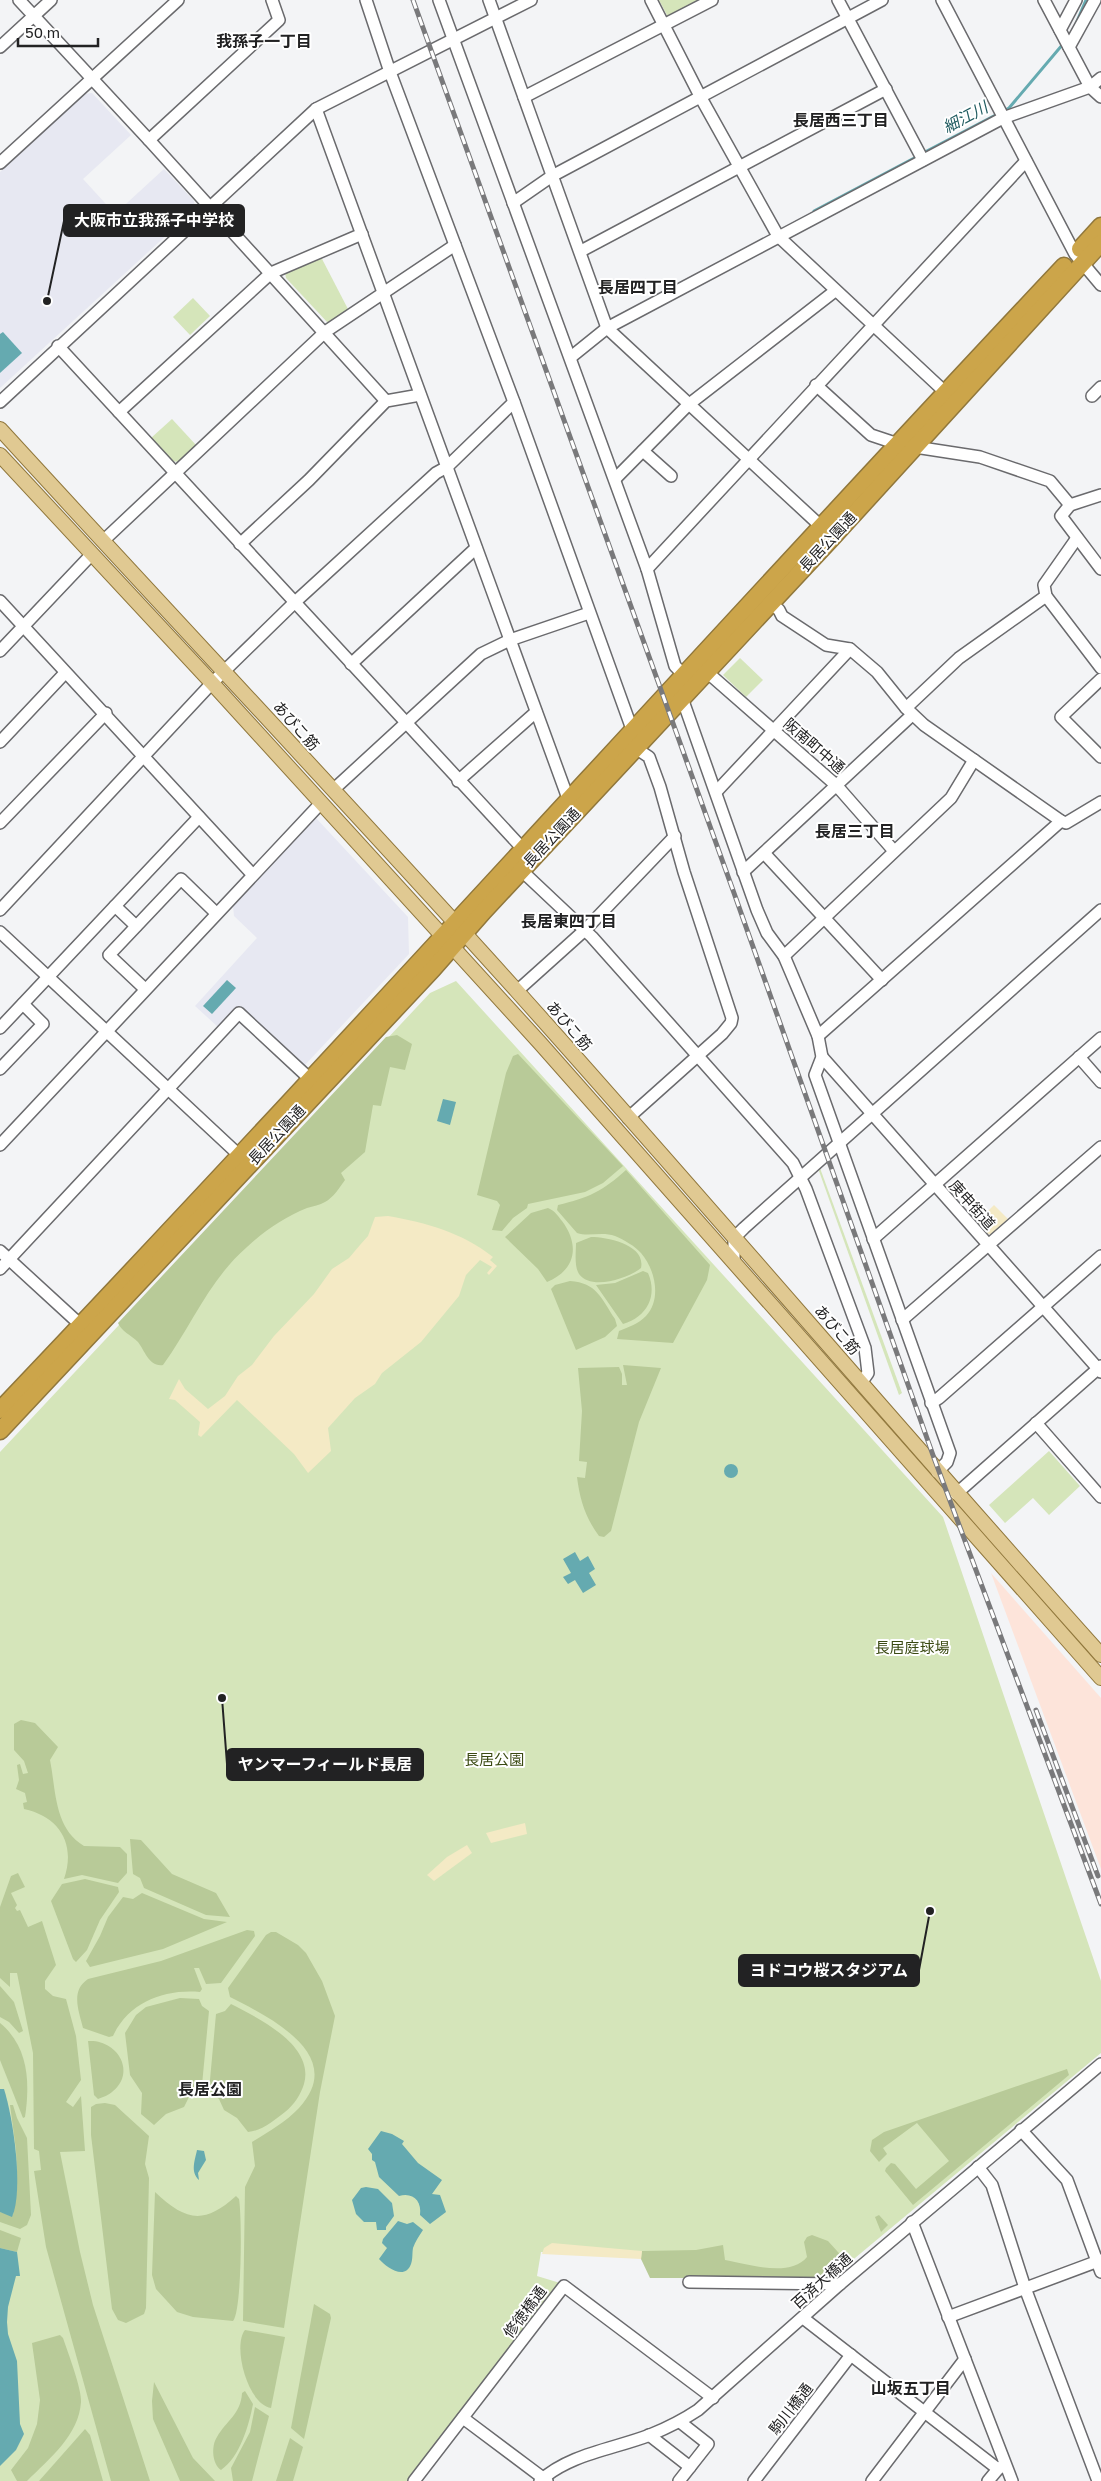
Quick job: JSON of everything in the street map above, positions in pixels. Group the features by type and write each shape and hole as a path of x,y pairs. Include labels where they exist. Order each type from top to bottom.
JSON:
{"highway":[{"name":"長居公園通","path":"0,1410 86,1329 448,941 523,849 684,675 915,447 1078,259 1101,226"},
{"name":"長居公園通","path":"459,928 522,871 771,603 898,444 945,392 1078,259 1101,243"},
{"name":"長居公園通","path":"0,1431 86,1329 239,1155 310,1079 448,941"}],"main road":[{"name":"あびこ筋","path":"0,429 517,991 956,1494 1101,1655"},
{"path":"0,455 448,941 734,1261 1101,1678"}],"street":[{"path":"19,0 326,332 386,401"},
{"path":"0,47 51,0"},
{"path":"0,163 178,0"},
{"path":"150,140 279,20 272,0"},
{"path":"366,0 390,72 514,402 633,732"},
{"path":"439,0 513,203 572,357 648,569 675,666 684,675"},
{"path":"489,0 581,251 607,328 827,532"},
{"path":"0,402 58,346 316,109 531,0"},
{"path":"651,0 738,167 778,236 872,326 945,392"},
{"path":"524,97 712,0"},
{"path":"838,0 923,160"},
{"path":"513,203 552,176 882,0"},
{"path":"942,0 1078,259 1101,285"},
{"path":"1044,0 1090,87 1101,97"},
{"path":"1060,30 1076,0"},
{"path":"1069,47 1095,0"},
{"path":"572,357 607,328 778,236 1004,118 1090,87 1101,78"},
{"path":"581,251 886,89"},
{"path":"316,109 569,801"},
{"path":"648,569 816,385 1026,160"},
{"path":"119,412 271,273 362,234"},
{"path":"103,541 326,332 455,244"},
{"path":"615,479 688,405 835,291"},
{"path":"58,346 458,781 523,849"},
{"path":"816,385 870,435 898,444"},
{"path":"240,544 309,480 386,401 420,395"},
{"path":"0,910 224,671 294,603 436,473 447,467 514,402"},
{"path":"915,447 980,457 1050,481 1070,505"},
{"path":"642,451 671,476"},
{"path":"1101,495 1070,505 1062,516 1077,538 1096,553 1101,568"},
{"path":"1077,538 1045,582 1046,596 1101,668"},
{"path":"351,664 476,548"},
{"path":"0,651 91,555"},
{"path":"743,872 837,786 959,658 1046,596"},
{"path":"0,601 65,673 106,713 252,874"},
{"path":"771,603 779,610 782,616 817,640 826,645 850,649 877,672 909,712 1061,821 1066,823 1101,802"},
{"path":"333,790 481,654 510,640 589,613"},
{"path":"716,792 850,649"},
{"name":"阪南町中通","path":"707,672 837,786 894,851"},
{"path":"0,742 65,673"},
{"path":"1101,679 1061,717 1101,757"},
{"path":"682,698 743,872 767,933 784,956 818,1036 822,1058 815,1075 950,1453 947,1462 937,1472"},
{"path":"458,781 536,712"},
{"path":"0,823 106,713"},
{"path":"628,1118 728,1029 732,1018 684,872 675,836 649,756 637,749"},
{"path":"784,956 951,798 974,760"},
{"path":"0,1144 105,1030 321,803"},
{"path":"0,1028 199,817"},
{"path":"818,1036 1061,821"},
{"path":"517,991 586,930 675,836"},
{"path":"764,853 882,980"},
{"path":"522,871 586,930 793,1163 801,1177 865,1348 868,1372 861,1383"},
{"path":"145,989 109,955 136,926 181,879 216,913"},
{"path":"115,906 136,926"},
{"path":"734,1261 734,1238 1101,910"},
{"path":"0,932 239,1155"},
{"path":"0,1069 43,1024 23,1004"},
{"path":"0,1269 239,1013 310,1079"},
{"path":"873,1239 1101,1038"},
{"path":"1079,1057 1101,1082"},
{"name":"庚申街道","path":"822,1058 1100,1369"},
{"path":"902,1320 989,1246 1101,1146"},
{"path":"0,1251 86,1329"},
{"path":"932,1402 939,1398 1101,1256"},
{"path":"956,1494 1100,1369"},
{"path":"1036,1424 1101,1497"},
{"name":"百済大橋通","path":"544,2480 579,2458 649,2436 680,2422 713,2398 912,2222 1101,2064"},
{"path":"948,2317 1024,2288 1100,2264 1067,2180 1021,2130"},
{"path":"978,2167 992,2185 1024,2288 1098,2481"},
{"path":"912,2222 965,2358 1002,2466 1012,2481"},
{"path":"689,2282 840,2284"},
{"name":"修徳橋通","path":"414,2481 564,2286 713,2398"},
{"path":"803,2318 924,2412 1002,2466"},
{"name":"駒川橋通","path":"754,2481 851,2355"},
{"path":"872,2481 965,2358"},
{"path":"463,2418 544,2480"},
{"path":"679,2481 708,2444 680,2422"},
{"path":"649,2436 690,2467"},
{"path":"988,2481 1002,2466"}],"shaded area":[{"path":"92,93 131,135 83,179 115,214 164,169 194,201 195,209 0,388 0,172 84,94"},
{"path":"316,818 408,917 409,954 304,1066 239,1006 218,1027 195,1006 257,938 234,916 233,906"},
{"path":"991,1573 1101,1698 1101,1869"}],"green space":[{"path":"659,0 701,0 668,17"},
{"path":"321,257 349,311 328,323 286,278 285,272"},
{"path":"193,298 210,316 190,335 173,317"},
{"path":"172,419 196,445 178,462 172,461 151,438"},
{"path":"740,658 763,680 746,697 723,675"},
{"name":"長居公園","path":"456,981 943,1517 1101,1981 1101,2053 831,2278 651,2277 644,2258 541,2252 537,2276 560,2283 407,2481 0,2481 0,1452 430,993"},
{"path":"397,1035 412,1044 405,1070 390,1067 381,1106 373,1105 365,1152 341,1173 345,1180 339,1189 321,1204 307,1208 283,1220 260,1235 247,1247 211,1288 163,1365 154,1364 138,1342 124,1331 118,1323 386,1037"},
{"path":"518,1054 623,1166 603,1183 585,1192 528,1204 527,1208 513,1218 502,1231 492,1230 500,1205 497,1201 477,1195 506,1073 513,1056"},
{"path":"820,1168 902,1393 899,1395 819,1171"},
{"path":"626,1170 710,1265 707,1280 673,1343 617,1339 619,1331 640,1321 651,1309 654,1301 655,1284 650,1267 641,1253 629,1243 610,1235 577,1233 557,1210 558,1205 587,1196 610,1183"},
{"path":"548,1208 556,1214 568,1230 573,1248 569,1264 564,1271 547,1282 538,1269 505,1237 531,1213"},
{"path":"591,1237 616,1241 632,1248 638,1253 641,1260 641,1268 628,1276 610,1281 592,1282 585,1279 579,1274 576,1267 576,1243"},
{"path":"643,1271 648,1273 651,1282 651,1297 644,1311 631,1321 623,1324 596,1285 615,1283"},
{"path":"570,1281 579,1282 592,1288 602,1298 615,1319 617,1326 605,1337 576,1350 551,1289 555,1285"},
{"path":"623,1365 661,1368 639,1422 611,1531 604,1537 599,1536 590,1522 578,1485 577,1477 585,1478 587,1462 579,1461 582,1411 578,1368 619,1367 622,1374 622,1385 627,1385"},
{"path":"1049,1451 1080,1486 1049,1515 1033,1498 1005,1523 989,1505"},
{"path":"21,1720 35,1723 58,1747 50,1760 55,1796 62,1819 74,1838 84,1846 120,1847 127,1854 127,1873 118,1883 82,1875 64,1879 68,1854 62,1834 56,1825 47,1818 24,1809 23,1803 27,1802 25,1793 16,1789 19,1780 17,1765 20,1764 23,1774 28,1773 24,1761 14,1750 14,1724"},
{"path":"130,1839 141,1840 172,1874 216,1893 230,1917 206,1915 144,1888 140,1878 133,1874"},
{"path":"18,1873 25,1887 11,1893 17,1905 15,1908 17,1911 20,1910 28,1927 42,1921 56,1965 45,1981 45,1989 53,1996 66,1999 76,2036 81,2080 66,2102 73,2107 81,2096 85,2151 60,2152 80,2252 93,2305 150,2481 111,2481 46,2247 34,2171 41,2170 39,2151 34,2149 33,2053 17,1973 10,1973 10,1987 0,1978 0,1907 11,1876"},
{"path":"85,1879 118,1887 119,1892 100,1920 87,1950 76,1962 73,1959 51,1901 62,1884"},
{"path":"142,1893 204,1919 227,1922 163,1949 90,1967 86,1961 108,1917 123,1897 133,1899"},
{"path":"247,1930 254,1931 255,1936 221,1983 206,1984 199,1968 194,1968 202,1989 200,1992 173,1993 149,2000 128,2014 113,2036 109,2037 83,2028 77,1995 82,1984 88,1979 161,1961"},
{"path":"276,1932 298,1945 306,1953 322,1981 335,2016 320,2092 284,2328 243,2321 245,2187 255,2166 252,2142 283,2122 299,2108 312,2089 314,2071 309,2055 297,2040 264,2015 230,1997 228,1988 266,1935"},
{"path":"0,1986 14,2002 23,2031 19,2033 9,2022 0,2017"},
{"path":"180,1998 199,1999 202,2006 209,2011 202,2085 190,2095 184,2107 166,2114 154,2125 141,2114 142,2093 130,2075 125,2033 136,2015 146,2007"},
{"path":"231,2004 269,2025 282,2035 293,2045 301,2057 305,2070 303,2088 291,2106 268,2125 248,2132 237,2118 224,2110 219,2099 209,2091 216,2014 225,2011"},
{"path":"0,2023 17,2043 25,2066 27,2104 25,2117 23,2118 0,2060"},
{"path":"88,2041 108,2045 121,2059 123,2067 123,2076 119,2084 111,2093 98,2099 94,2095"},
{"path":"1067,2069 1069,2075 913,2205 885,2171 886,2168 891,2163 895,2164 916,2189 949,2161 917,2123 883,2148 887,2154 879,2162 870,2151 872,2140 884,2132"},
{"path":"96,2104 115,2105 149,2136 145,2164 149,2178 146,2308 144,2314 126,2323 118,2320 112,2309 91,2135 91,2107"},
{"path":"10,2105 13,2105 27,2138 31,2215 27,2225 20,2229 0,2222 0,2212 13,2215 17,2175"},
{"path":"155,2192 176,2209 194,2216 214,2212 236,2196 239,2199 240,2282 236,2314 233,2321 193,2317 177,2312 156,2289 152,2275"},
{"path":"879,2215 888,2225 881,2232 875,2217"},
{"path":"0,2230 21,2238 17,2252 0,2248"},
{"path":"812,2235 828,2241 847,2262 829,2278 650,2278 641,2259 642,2251 696,2250 723,2245 725,2260 768,2268 790,2267 800,2263 807,2257 804,2242 807,2237"},
{"path":"314,2304 330,2314 331,2318 304,2439 291,2428"},
{"path":"245,2330 285,2337 271,2408 255,2397 244,2374 240,2349 241,2338"},
{"path":"60,2335 63,2338 81,2396 79,2414 75,2425 62,2446 27,2481 17,2481 11,2470 28,2448 37,2424 40,2400 32,2343"},
{"path":"154,2382 193,2458 215,2481 180,2481 153,2419"},
{"path":"245,2391 253,2404 249,2421 238,2449 228,2464 221,2470 214,2459 215,2441 236,2412 242,2393"},
{"path":"255,2407 269,2416 252,2481 233,2481 231,2468 250,2432"},
{"path":"85,2429 90,2435 103,2481 39,2481"},
{"path":"290,2438 303,2447 293,2481 276,2481"}],"sand":[{"path":"994,1205 1008,1219 993,1234 988,1234 977,1222"},
{"path":"388,1216 430,1225 456,1235 481,1248 493,1257 490,1260 497,1266 489,1275 487,1273 492,1267 480,1260 466,1275 459,1296 421,1342 382,1373 375,1384 355,1398 328,1428 331,1451 308,1473 294,1454 237,1400 201,1437 198,1435 200,1422 175,1400 169,1399 179,1379 185,1389 208,1409 225,1396 238,1376 252,1365 274,1336 314,1294 332,1269 349,1258 368,1236 375,1217"},
{"path":"525,1823 527,1834 491,1843 486,1833"},
{"path":"467,1845 472,1853 434,1881 427,1875 447,1857"},
{"path":"552,2243 642,2251 641,2259 542,2254 544,2248"}],"water":[{"path":"3,332 22,353 0,373 0,334"},
{"path":"227,980 236,988 212,1014 203,1006"},
{"path":"443,1099 456,1102 450,1125 437,1121"},
{"path":"728,1464 734,1464 738,1471 734,1478 728,1478 724,1474 724,1468"},
{"path":"575,1552 580,1561 588,1556 595,1569 589,1573 596,1585 583,1593 575,1580 568,1584 563,1577 571,1573 563,1559"},
{"path":"0,2089 4,2089 11,2117 16,2153 17,2190 12,2217 0,2212"},
{"path":"381,2131 392,2134 404,2141 402,2144 418,2163 442,2180 432,2194 440,2195 446,2212 430,2224 420,2215 420,2206 416,2199 408,2195 399,2196 379,2177 375,2162 372,2160 372,2154 368,2149"},
{"path":"197,2150 204,2151 206,2160 198,2173 199,2180 194,2170"},
{"path":"361,2188 378,2189 392,2203 394,2216 386,2230 377,2230 376,2222 364,2222 356,2214 352,2200"},
{"path":"398,2221 407,2224 413,2222 423,2230 413,2248 411,2264 404,2272 391,2269 379,2259 387,2248 382,2243 383,2239"},
{"path":"0,2248 17,2252 20,2276 16,2276 8,2307 7,2322 8,2334 17,2361 20,2424 24,2434 16,2450 0,2466"}],"waterway":[{"name":"細江川","path":"1075,26 1086,0"},
{"name":"細江川","path":"923,153 1009,108 1063,44"},
{"name":"細江川","path":"814,211 918,156"}],"railway":[{"path":"413,0 734,893 934,1458 1101,1904"},
{"path":"1036,1710 1098,1876"}],"place":[{"name":"大阪市立我孫子中学校","path":"47,301"},
{"name":"ヤンマーフィールド長居","path":"222,1698"},
{"name":"ヨドコウ桜スタジアム","path":"930,1911"}],"district":[{"name":"我孫子一丁目","path":"264,41"},
{"name":"長居西三丁目","path":"841,120"},
{"name":"長居四丁目","path":"638,287"},
{"name":"長居三丁目","path":"855,831"},
{"name":"長居東四丁目","path":"569,921"},
{"name":"長居公園","path":"210,2089"},
{"name":"山坂五丁目","path":"911,2388"}],"park label":[{"name":"長居庭球場","path":"912,1648"}]}
